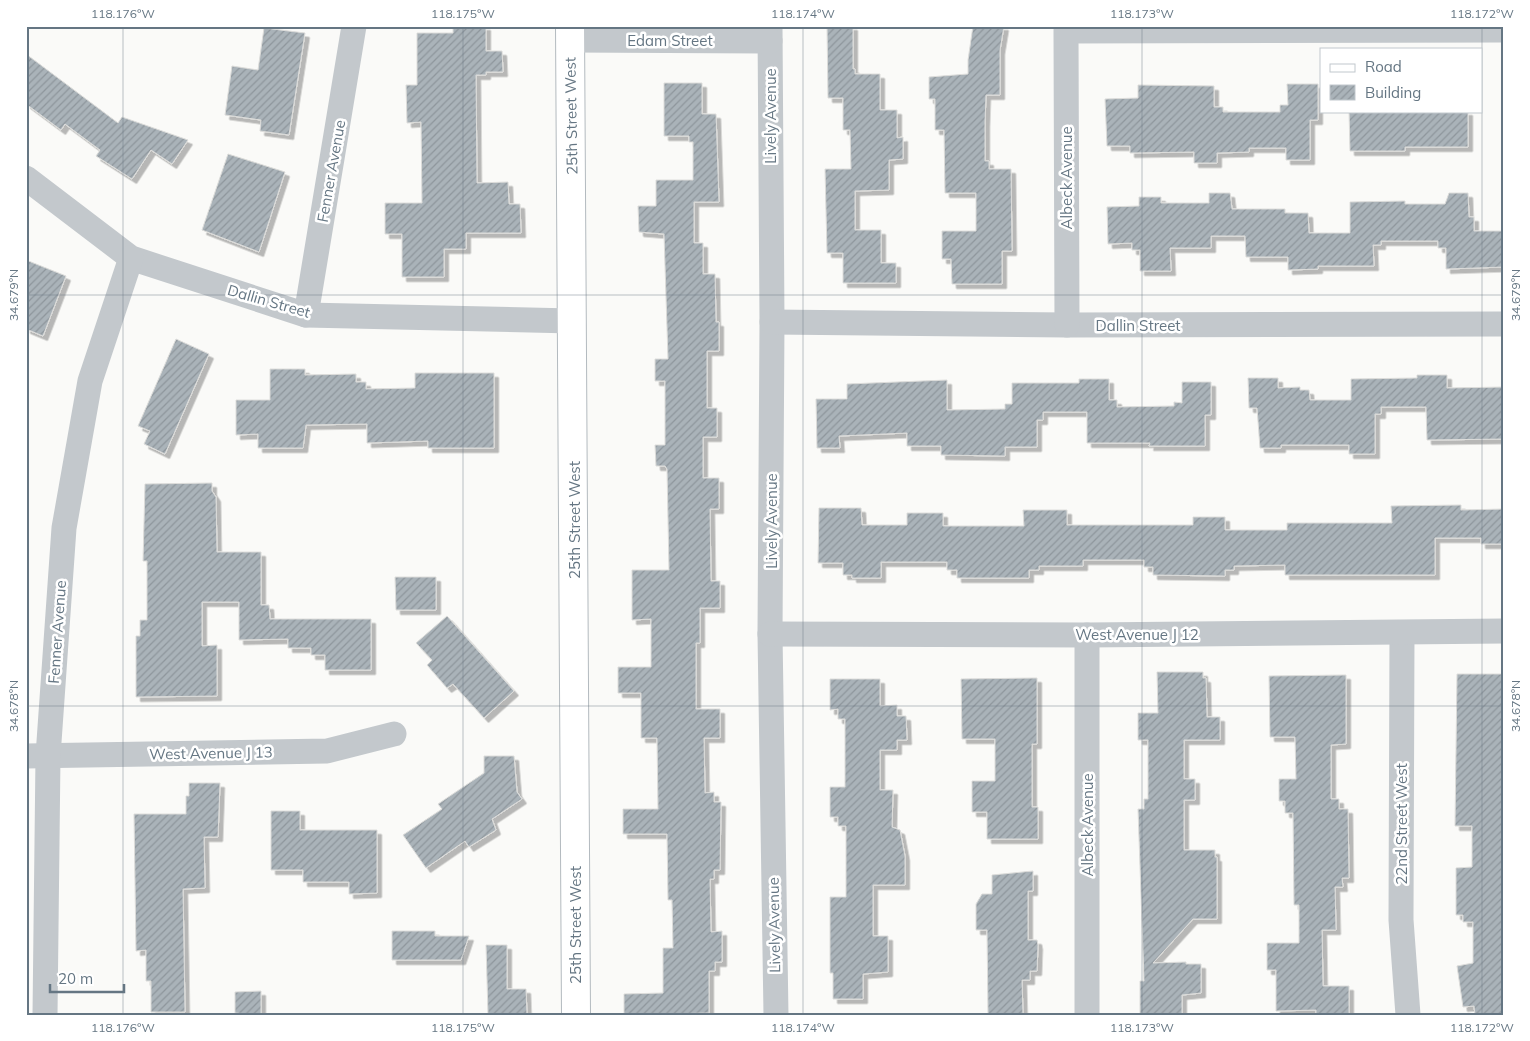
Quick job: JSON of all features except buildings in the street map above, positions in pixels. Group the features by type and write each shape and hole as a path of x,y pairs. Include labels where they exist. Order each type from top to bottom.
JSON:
{"street":[{"name":"Fenner Avenue","path":"306,315 354,26"},
{"name":"Albeck Avenue","path":"1067,325 1066,31 1504,30"},
{"name":"Edam Street","path":"570,33 770,34"},
{"name":"25th Street West","path":"570,33 576,1015"},
{"name":"Lively Avenue","path":"770,34 772,322 770,634 776,1015"},
{"name":"Dallin Street","path":"26,178 131,258 306,315 573,321"},
{"name":"Fenner Avenue","path":"45,1015 37,756 64,528 90,381 131,258"},
{"name":"Dallin Street","path":"772,322 1067,325 1504,324"},
{"name":"West Avenue J 12","path":"770,634 1087,635 1504,631"},
{"name":"22nd Street West","path":"1402,633 1401,920 1408,1015"},
{"name":"Albeck Avenue","path":"1087,635 1087,1015"},
{"name":"West Avenue J 13","path":"37,756 327,751 394,734"}]}
